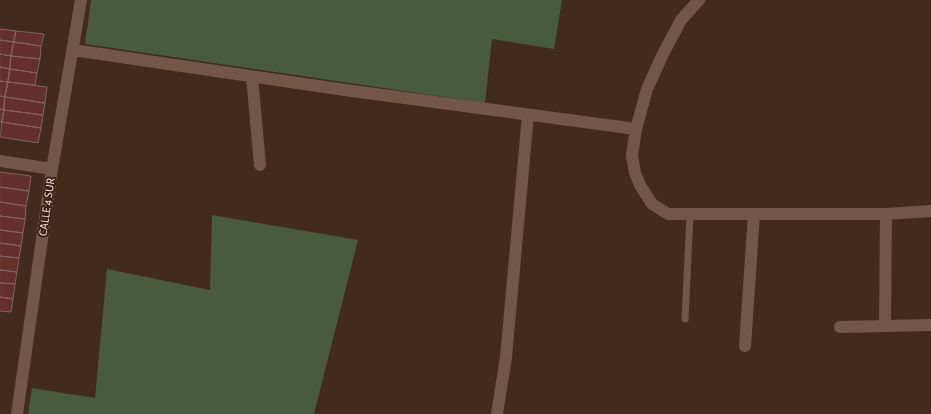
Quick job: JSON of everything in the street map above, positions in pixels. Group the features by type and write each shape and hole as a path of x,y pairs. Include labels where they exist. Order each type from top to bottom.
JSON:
{"street":[{"name":"CALLE 4 SUR","path":"17,414 52,169 81,0"},
{"path":"698,0 681,20 663,54 647,89 636,129 632,155 635,173 640,186 652,204 668,214 690,215 886,214 931,211"},
{"path":"73,50 528,116 636,129"},
{"path":"252,77 260,165"},
{"path":"497,414 506,357 528,116"},
{"path":"0,161 52,169"},
{"path":"745,346 754,214"},
{"path":"885,326 886,214"},
{"path":"840,327 931,325"}],"lane":[{"path":"685,319 690,215"}],"green space":[{"path":"91,0 562,0 554,49 492,39 485,103 85,44"},
{"path":"212,215 358,240 314,414 28,414 32,388 95,398 107,269 210,290"}],"building":[{"path":"0,29 16,31 14,42 0,40"},
{"path":"16,31 44,34 41,46 14,42"},
{"path":"0,40 14,42 11,56 0,54"},
{"path":"14,42 41,46 40,59 11,56"},
{"path":"0,54 11,56 10,69 0,67"},
{"path":"11,56 40,59 37,73 10,69"},
{"path":"0,67 10,69 8,82 0,81"},
{"path":"10,69 37,73 35,85 8,82"},
{"path":"0,81 8,82 5,97 0,96"},
{"path":"8,82 47,87 45,103 5,97"},
{"path":"0,96 5,97 4,110 0,109"},
{"path":"5,97 45,103 43,115 4,110"},
{"path":"0,109 4,110 2,122 0,122"},
{"path":"4,110 43,115 41,128 2,122"},
{"path":"2,122 41,128 38,143 1,137"},
{"path":"0,172 31,176 29,191 0,187"},
{"path":"0,187 29,191 26,206 0,202"},
{"path":"0,202 26,206 25,219 0,216"},
{"path":"0,216 25,219 23,233 0,230"},
{"path":"0,230 23,233 21,246 0,243"},
{"path":"0,243 21,246 19,258 0,256"},
{"path":"0,256 19,258 17,272 0,270"},
{"path":"0,270 17,272 15,284 0,283"},
{"path":"0,283 15,284 13,299 0,297"},
{"path":"0,297 13,299 11,312 0,311"}]}
